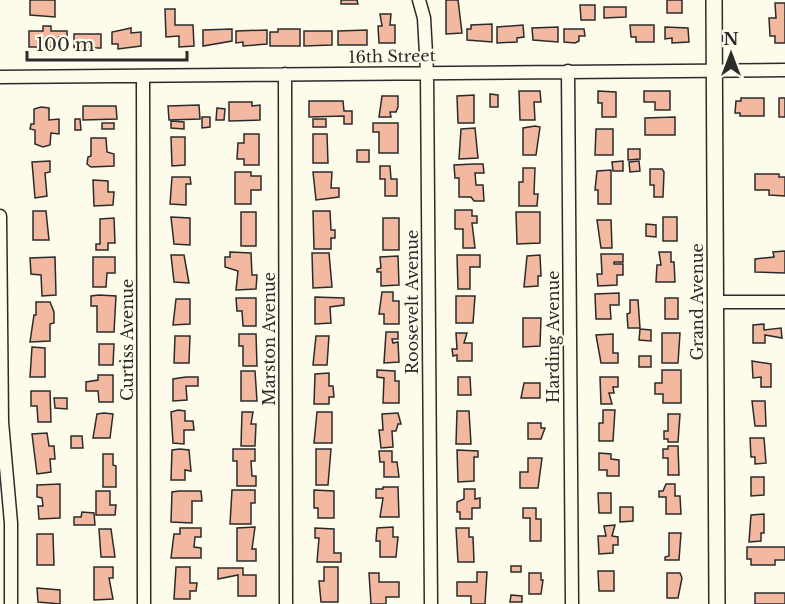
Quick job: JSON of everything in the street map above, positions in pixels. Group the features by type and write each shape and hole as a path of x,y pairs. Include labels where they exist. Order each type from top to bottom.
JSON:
{"main road":[{"name":"Grand Avenue","path":"714,0 717,604"}],"street":[{"name":"Roosevelt Avenue","path":"419,0 423,18 427,72 431,604"},
{"name":"16th Street","path":"0,77 568,70 785,70"},
{"name":"Harding Avenue","path":"568,70 572,604"},
{"name":"Marston Avenue","path":"285,74 286,604"},
{"name":"Curtiss Avenue","path":"143,75 144,604"},
{"path":"0,216 2,422 11,523 11,604"},
{"path":"715,302 785,302"}],"building":[{"path":"30,0 55,0 55,17 30,15"},
{"path":"341,0 357,0 358,4 341,4"},
{"path":"446,0 458,0 462,33 446,34"},
{"path":"667,0 682,0 682,13 667,13"},
{"path":"775,3 785,3 785,43 775,43 775,36 770,36 769,18 776,18"},
{"path":"580,5 595,5 595,20 581,20"},
{"path":"604,7 626,7 626,17 604,18"},
{"path":"165,9 175,9 175,25 193,25 194,46 179,47 179,36 166,37"},
{"path":"380,14 391,14 390,25 395,25 395,43 379,43 378,26 382,26"},
{"path":"492,24 492,42 467,40 467,29 471,29 471,25"},
{"path":"523,25 524,37 517,38 517,42 497,43 497,27"},
{"path":"630,25 654,25 654,42 636,42 636,37 631,37"},
{"path":"43,26 51,26 51,31 67,31 67,37 59,37 59,47 29,47 29,31 43,31"},
{"path":"558,27 558,42 533,40 532,28"},
{"path":"665,27 688,28 689,42 672,43 672,38 665,39"},
{"path":"131,28 131,33 141,32 141,46 118,49 118,44 112,44 112,32"},
{"path":"232,29 232,41 203,46 203,30"},
{"path":"278,29 300,29 300,46 270,46 270,32 278,32"},
{"path":"564,29 584,29 585,36 579,36 579,41 575,43 564,42"},
{"path":"267,30 267,44 243,46 243,42 236,43 236,31"},
{"path":"367,30 367,45 338,45 338,31"},
{"path":"304,31 332,31 332,45 304,46"},
{"path":"74,34 101,34 101,48 74,48"},
{"path":"519,91 540,91 541,102 534,102 535,120 520,120"},
{"path":"598,91 616,92 616,117 602,117 602,103 598,103"},
{"path":"644,91 670,91 670,110 655,110 655,102 644,102"},
{"path":"490,94 498,95 498,107 490,107"},
{"path":"474,95 474,123 458,123 457,96"},
{"path":"382,96 398,96 398,107 396,112 390,112 391,117 379,117"},
{"path":"741,98 764,98 764,116 740,116 740,113 735,113 736,101 741,101"},
{"path":"779,98 785,98 785,117 779,117"},
{"path":"309,101 343,101 344,111 352,111 352,124 344,124 344,116 309,117"},
{"path":"229,102 252,102 252,106 260,105 260,120 229,121"},
{"path":"199,105 200,119 169,120 168,106"},
{"path":"83,106 116,106 117,119 83,120"},
{"path":"49,108 49,120 59,119 59,134 51,133 50,145 43,147 35,144 35,130 30,129 31,124 34,124 34,109"},
{"path":"217,108 225,109 224,120 216,120"},
{"path":"202,117 210,117 210,127 202,128"},
{"path":"675,117 675,135 645,135 645,118"},
{"path":"75,119 80,119 81,130 75,130"},
{"path":"313,119 326,119 326,127 313,127"},
{"path":"171,121 184,122 184,129 171,128"},
{"path":"102,123 114,123 114,129 102,129"},
{"path":"373,123 398,123 398,153 379,153 379,132 373,132"},
{"path":"540,127 536,155 523,155 523,128"},
{"path":"475,128 478,158 459,159 461,129"},
{"path":"596,129 613,129 613,155 595,155"},
{"path":"244,134 259,134 259,165 244,165 244,159 237,159 238,143 244,143"},
{"path":"313,134 327,134 328,163 313,163"},
{"path":"171,137 185,137 185,165 172,166"},
{"path":"91,138 106,138 107,152 114,154 114,166 91,167 87,164 88,157 91,156"},
{"path":"628,149 640,149 640,159 628,160"},
{"path":"357,150 369,150 369,162 357,162"},
{"path":"50,161 50,172 45,173 47,196 35,198 32,162"},
{"path":"623,161 623,171 613,171 612,162"},
{"path":"639,161 640,171 630,172 629,162"},
{"path":"483,164 484,173 475,173 476,185 483,185 484,201 474,201 471,197 459,197 459,178 455,178 454,165"},
{"path":"380,166 390,166 391,179 397,179 397,196 385,196 385,179 380,179"},
{"path":"523,168 535,168 534,194 538,194 537,206 519,206 519,182 523,182"},
{"path":"650,169 662,169 664,172 663,197 654,197 654,185 650,185"},
{"path":"611,170 611,204 598,204 598,190 595,190 597,171"},
{"path":"235,172 251,172 251,176 261,176 261,190 251,190 251,204 235,204"},
{"path":"313,172 332,172 331,188 339,188 339,197 316,200"},
{"path":"755,174 779,174 779,177 785,177 785,196 769,195 769,190 755,190"},
{"path":"172,177 190,177 191,184 186,184 186,205 170,204"},
{"path":"93,180 108,181 108,192 114,192 113,205 94,206"},
{"path":"455,210 472,210 472,216 477,216 477,223 472,223 475,248 463,248 463,229 455,229"},
{"path":"33,211 46,211 49,240 33,240"},
{"path":"313,211 330,211 331,230 335,230 335,238 331,238 331,249 314,249"},
{"path":"241,212 256,212 256,246 241,246"},
{"path":"516,212 540,212 540,243 517,244"},
{"path":"171,217 190,218 190,245 174,244"},
{"path":"663,217 677,217 677,241 663,241"},
{"path":"114,218 115,243 108,243 108,250 96,250 96,244 100,244 100,219"},
{"path":"383,218 399,218 399,250 383,250"},
{"path":"597,220 611,220 612,248 601,248"},
{"path":"646,224 656,225 656,237 646,236"},
{"path":"785,251 785,273 755,272 755,259 774,257 773,252"},
{"path":"230,252 251,253 252,275 257,275 256,289 236,290 238,271 225,267 225,257 230,257"},
{"path":"659,252 671,252 675,282 656,282 657,265 661,265"},
{"path":"312,253 329,253 332,287 313,288"},
{"path":"601,254 623,254 623,262 614,262 614,264 623,264 623,275 617,275 617,285 598,286 597,274 602,274"},
{"path":"171,255 184,255 189,283 174,282"},
{"path":"457,255 480,255 480,267 470,267 470,289 458,289"},
{"path":"540,255 541,276 538,276 538,286 524,287 527,256"},
{"path":"398,256 399,285 381,286 381,272 377,272 377,269 381,268 380,257"},
{"path":"55,257 56,295 42,296 41,275 31,274 30,258"},
{"path":"93,257 115,257 115,273 107,273 106,287 93,287"},
{"path":"382,292 393,292 393,301 399,301 399,324 384,324 384,314 379,314"},
{"path":"619,293 619,305 610,305 611,319 596,319 595,294"},
{"path":"91,296 116,296 114,332 97,332 97,306 91,306"},
{"path":"456,296 475,296 473,323 456,323"},
{"path":"315,297 344,298 344,305 330,307 331,323 315,324"},
{"path":"236,298 256,298 256,326 243,326 242,311 237,311"},
{"path":"665,298 678,298 678,319 665,319"},
{"path":"176,299 190,299 190,324 173,325"},
{"path":"630,300 638,300 640,328 628,328 627,314 630,313"},
{"path":"36,302 50,302 54,312 54,323 50,324 50,341 30,342 34,315 36,315"},
{"path":"523,318 541,318 540,346 523,347"},
{"path":"764,324 764,330 781,328 782,338 765,335 765,343 753,343 753,325"},
{"path":"640,329 651,330 651,341 639,340"},
{"path":"386,332 398,332 398,339 392,339 393,343 398,342 399,362 384,363"},
{"path":"456,333 467,333 464,343 472,343 472,361 457,361 457,355 453,356 452,349 457,349"},
{"path":"662,333 680,333 678,363 662,363"},
{"path":"239,334 256,334 257,366 243,366 243,346 239,346"},
{"path":"613,334 613,353 618,353 618,363 601,363 596,335"},
{"path":"175,336 190,336 189,363 174,363"},
{"path":"316,336 329,336 327,365 313,365"},
{"path":"99,344 114,344 113,365 99,365"},
{"path":"32,347 45,348 45,377 30,377"},
{"path":"639,356 651,356 651,367 639,367"},
{"path":"752,361 771,364 771,387 761,387 761,377 753,378"},
{"path":"377,370 395,371 395,381 399,381 399,403 383,403 384,378 377,377"},
{"path":"662,370 681,370 681,403 663,403 663,394 655,394 655,383 662,383"},
{"path":"241,371 255,371 257,401 241,401"},
{"path":"329,373 329,386 333,386 334,397 329,397 329,404 314,404 315,374"},
{"path":"98,375 113,375 113,402 99,402 98,391 86,391 86,382 98,380"},
{"path":"198,377 198,386 186,386 187,400 173,401 173,379"},
{"path":"458,377 470,377 471,395 458,395"},
{"path":"600,377 618,377 618,387 613,387 614,393 609,393 612,404 601,404"},
{"path":"524,383 540,383 540,398 521,398"},
{"path":"31,391 50,391 51,422 38,422 37,406 31,406"},
{"path":"54,398 67,398 67,409 55,408"},
{"path":"752,401 765,401 766,426 755,426"},
{"path":"603,410 615,410 613,441 599,441 599,423 603,423"},
{"path":"185,411 185,421 193,421 194,430 184,430 184,444 173,443 171,412"},
{"path":"457,411 469,411 471,444 456,444"},
{"path":"242,412 253,412 251,424 256,424 255,446 241,446"},
{"path":"317,412 332,412 332,443 314,443"},
{"path":"398,413 401,424 398,424 396,431 392,431 393,447 381,448 379,430 383,430 382,414"},
{"path":"97,414 113,414 110,438 93,438"},
{"path":"668,414 680,414 678,442 668,442 668,439 664,439 664,431 668,431"},
{"path":"528,423 541,423 541,428 545,428 541,439 528,439"},
{"path":"47,433 49,446 54,446 55,459 50,459 51,472 37,474 32,434"},
{"path":"71,436 82,436 83,448 71,448"},
{"path":"750,438 764,438 766,463 755,464 755,457 751,457"},
{"path":"668,446 678,446 679,475 668,475 668,458 663,458 663,449 668,449"},
{"path":"233,449 255,449 255,461 251,461 252,476 256,476 256,486 237,486 237,461 233,461"},
{"path":"316,449 331,449 328,485 316,485"},
{"path":"172,450 189,450 191,471 185,470 185,480 171,480"},
{"path":"457,450 478,451 478,457 474,457 474,481 458,482"},
{"path":"379,451 392,451 392,462 397,462 399,477 384,477 384,462 380,462"},
{"path":"599,453 611,454 611,459 619,460 619,476 607,476 607,470 599,470"},
{"path":"103,454 113,454 113,465 116,466 116,487 103,487"},
{"path":"528,458 542,458 538,488 520,488 520,472 528,472"},
{"path":"751,477 764,477 764,495 751,496"},
{"path":"60,484 60,518 39,519 38,506 43,506 42,498 37,497 37,485"},
{"path":"666,484 675,484 675,496 680,496 681,514 666,514 666,497 659,497 659,491 663,491"},
{"path":"383,487 398,487 399,517 380,517 383,498 376,498 376,489 383,489"},
{"path":"464,489 475,489 475,499 480,498 480,508 472,508 472,519 460,519 460,512 457,512 457,502 464,499"},
{"path":"232,490 255,490 255,503 251,503 251,524 230,524"},
{"path":"314,490 334,491 334,518 318,518 318,508 314,508"},
{"path":"96,491 110,491 110,505 116,505 115,515 96,515"},
{"path":"201,491 202,501 192,501 192,523 171,522 172,492"},
{"path":"598,493 611,493 611,513 599,513"},
{"path":"620,507 633,507 633,521 620,522"},
{"path":"523,508 536,508 536,519 541,519 541,541 530,541 530,518 523,518"},
{"path":"82,512 94,513 95,525 74,525 74,517 81,517"},
{"path":"764,514 764,533 761,533 761,541 749,542 751,515"},
{"path":"615,525 612,536 618,537 618,545 613,545 613,553 599,554 598,536 606,536 604,526"},
{"path":"255,527 252,549 256,549 256,561 237,561 237,528"},
{"path":"393,527 393,537 398,537 396,557 380,557 380,541 376,541 377,528"},
{"path":"180,528 201,528 201,537 195,537 194,547 201,548 201,558 171,558 174,534 180,534"},
{"path":"315,528 334,529 334,553 341,553 341,562 317,562 319,538 315,538"},
{"path":"456,528 469,528 469,537 473,537 474,562 458,562"},
{"path":"99,529 111,529 115,557 101,557"},
{"path":"669,533 681,533 679,560 665,560 665,557 669,556"},
{"path":"37,534 53,534 54,565 37,565"},
{"path":"747,547 785,547 785,560 775,560 775,565 751,565 751,559 747,559"},
{"path":"511,566 521,566 521,572 511,572"},
{"path":"94,567 113,567 113,578 109,578 113,599 94,600"},
{"path":"176,567 190,567 190,583 197,583 196,591 190,591 190,599 174,599"},
{"path":"324,567 338,567 338,602 321,602 319,581 324,581"},
{"path":"218,568 243,568 243,575 256,575 256,596 238,596 238,575 218,579"},
{"path":"598,571 614,571 614,591 599,591"},
{"path":"477,572 487,572 485,604 471,604 471,596 457,596 457,582 477,582"},
{"path":"369,573 379,573 379,582 399,582 399,597 386,597 386,604 371,604"},
{"path":"529,573 541,573 541,580 543,580 541,594 529,594"},
{"path":"667,573 680,573 682,578 678,598 667,598"},
{"path":"37,588 60,590 60,604 38,602"},
{"path":"755,593 785,593 785,604 755,604"},
{"path":"511,595 522,596 522,602 510,602"}]}
